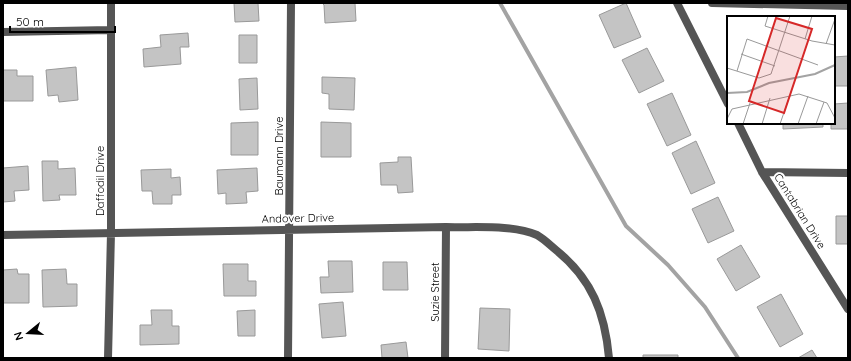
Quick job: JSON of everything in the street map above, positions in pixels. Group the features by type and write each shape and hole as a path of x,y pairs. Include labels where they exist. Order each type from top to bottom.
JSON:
{"street":[{"name":"Daffodil Drive","path":"108,358 111,233 111,3"},
{"name":"Baumann Drive","path":"288,358 291,3"},
{"path":"677,3 727,102"},
{"path":"712,3 848,6"},
{"path":"3,32 111,30"},
{"name":"Cantabrian Drive","path":"738,124 762,172 848,309"},
{"path":"762,172 848,173"},
{"name":"Andover Drive","path":"3,235 446,227 504,229 537,236 562,255 579,272 595,297 607,333 609,358"},
{"name":"Suzie Street","path":"445,358 446,227"}],"building":[{"path":"234,3 258,3 259,21 235,22"},
{"path":"322,3 355,3 356,21 325,23 324,5"},
{"path":"626,3 641,37 614,48 599,15"},
{"path":"188,33 189,47 180,47 181,64 144,67 143,49 161,47 160,35"},
{"path":"239,35 257,35 257,63 239,63"},
{"path":"647,48 664,81 639,93 622,60"},
{"path":"848,56 848,86 835,86 835,57"},
{"path":"76,67 78,100 59,102 58,95 48,96 46,70"},
{"path":"3,70 17,70 17,76 33,76 33,101 3,101"},
{"path":"322,77 355,78 354,110 329,109 329,94 322,93"},
{"path":"257,78 258,109 240,110 239,79"},
{"path":"672,93 691,135 667,146 647,104"},
{"path":"848,103 848,129 831,129 831,124 835,124 835,104"},
{"path":"258,122 258,155 231,155 231,123"},
{"path":"321,122 351,123 351,157 321,157"},
{"path":"783,124 823,124 823,127 783,129"},
{"path":"696,141 715,183 691,194 672,153"},
{"path":"398,157 411,157 413,192 398,193 397,185 381,185 380,163 398,162"},
{"path":"42,161 58,161 58,169 75,168 76,195 59,195 60,200 43,201"},
{"path":"28,166 29,190 14,191 15,201 3,202 3,168"},
{"path":"257,168 258,191 246,192 247,203 226,204 226,193 218,194 217,170"},
{"path":"171,169 171,178 180,177 181,195 172,195 172,204 153,204 152,191 142,191 141,170"},
{"path":"718,197 734,231 708,243 692,209"},
{"path":"836,216 848,216 848,244 836,244"},
{"path":"741,245 760,277 736,291 717,259"},
{"path":"328,261 352,261 353,292 321,293 320,277 329,277"},
{"path":"383,262 407,262 408,290 383,290"},
{"path":"223,264 248,264 248,281 256,281 256,296 224,296"},
{"path":"17,269 18,274 29,274 29,303 3,303 3,270"},
{"path":"66,269 67,284 77,284 77,306 43,307 42,270"},
{"path":"781,294 803,334 780,347 757,307"},
{"path":"343,302 346,336 322,338 319,304"},
{"path":"480,308 510,309 509,351 478,349"},
{"path":"151,310 172,310 172,326 179,326 179,344 140,345 140,325 152,325"},
{"path":"255,310 255,336 238,336 237,311"},
{"path":"406,342 408,358 382,358 381,345"},
{"path":"812,350 817,358 798,358"},
{"path":"643,355 678,355 678,358 643,358"}],"waterway":[{"path":"500,3 626,226 668,265 705,307 738,358"}]}
